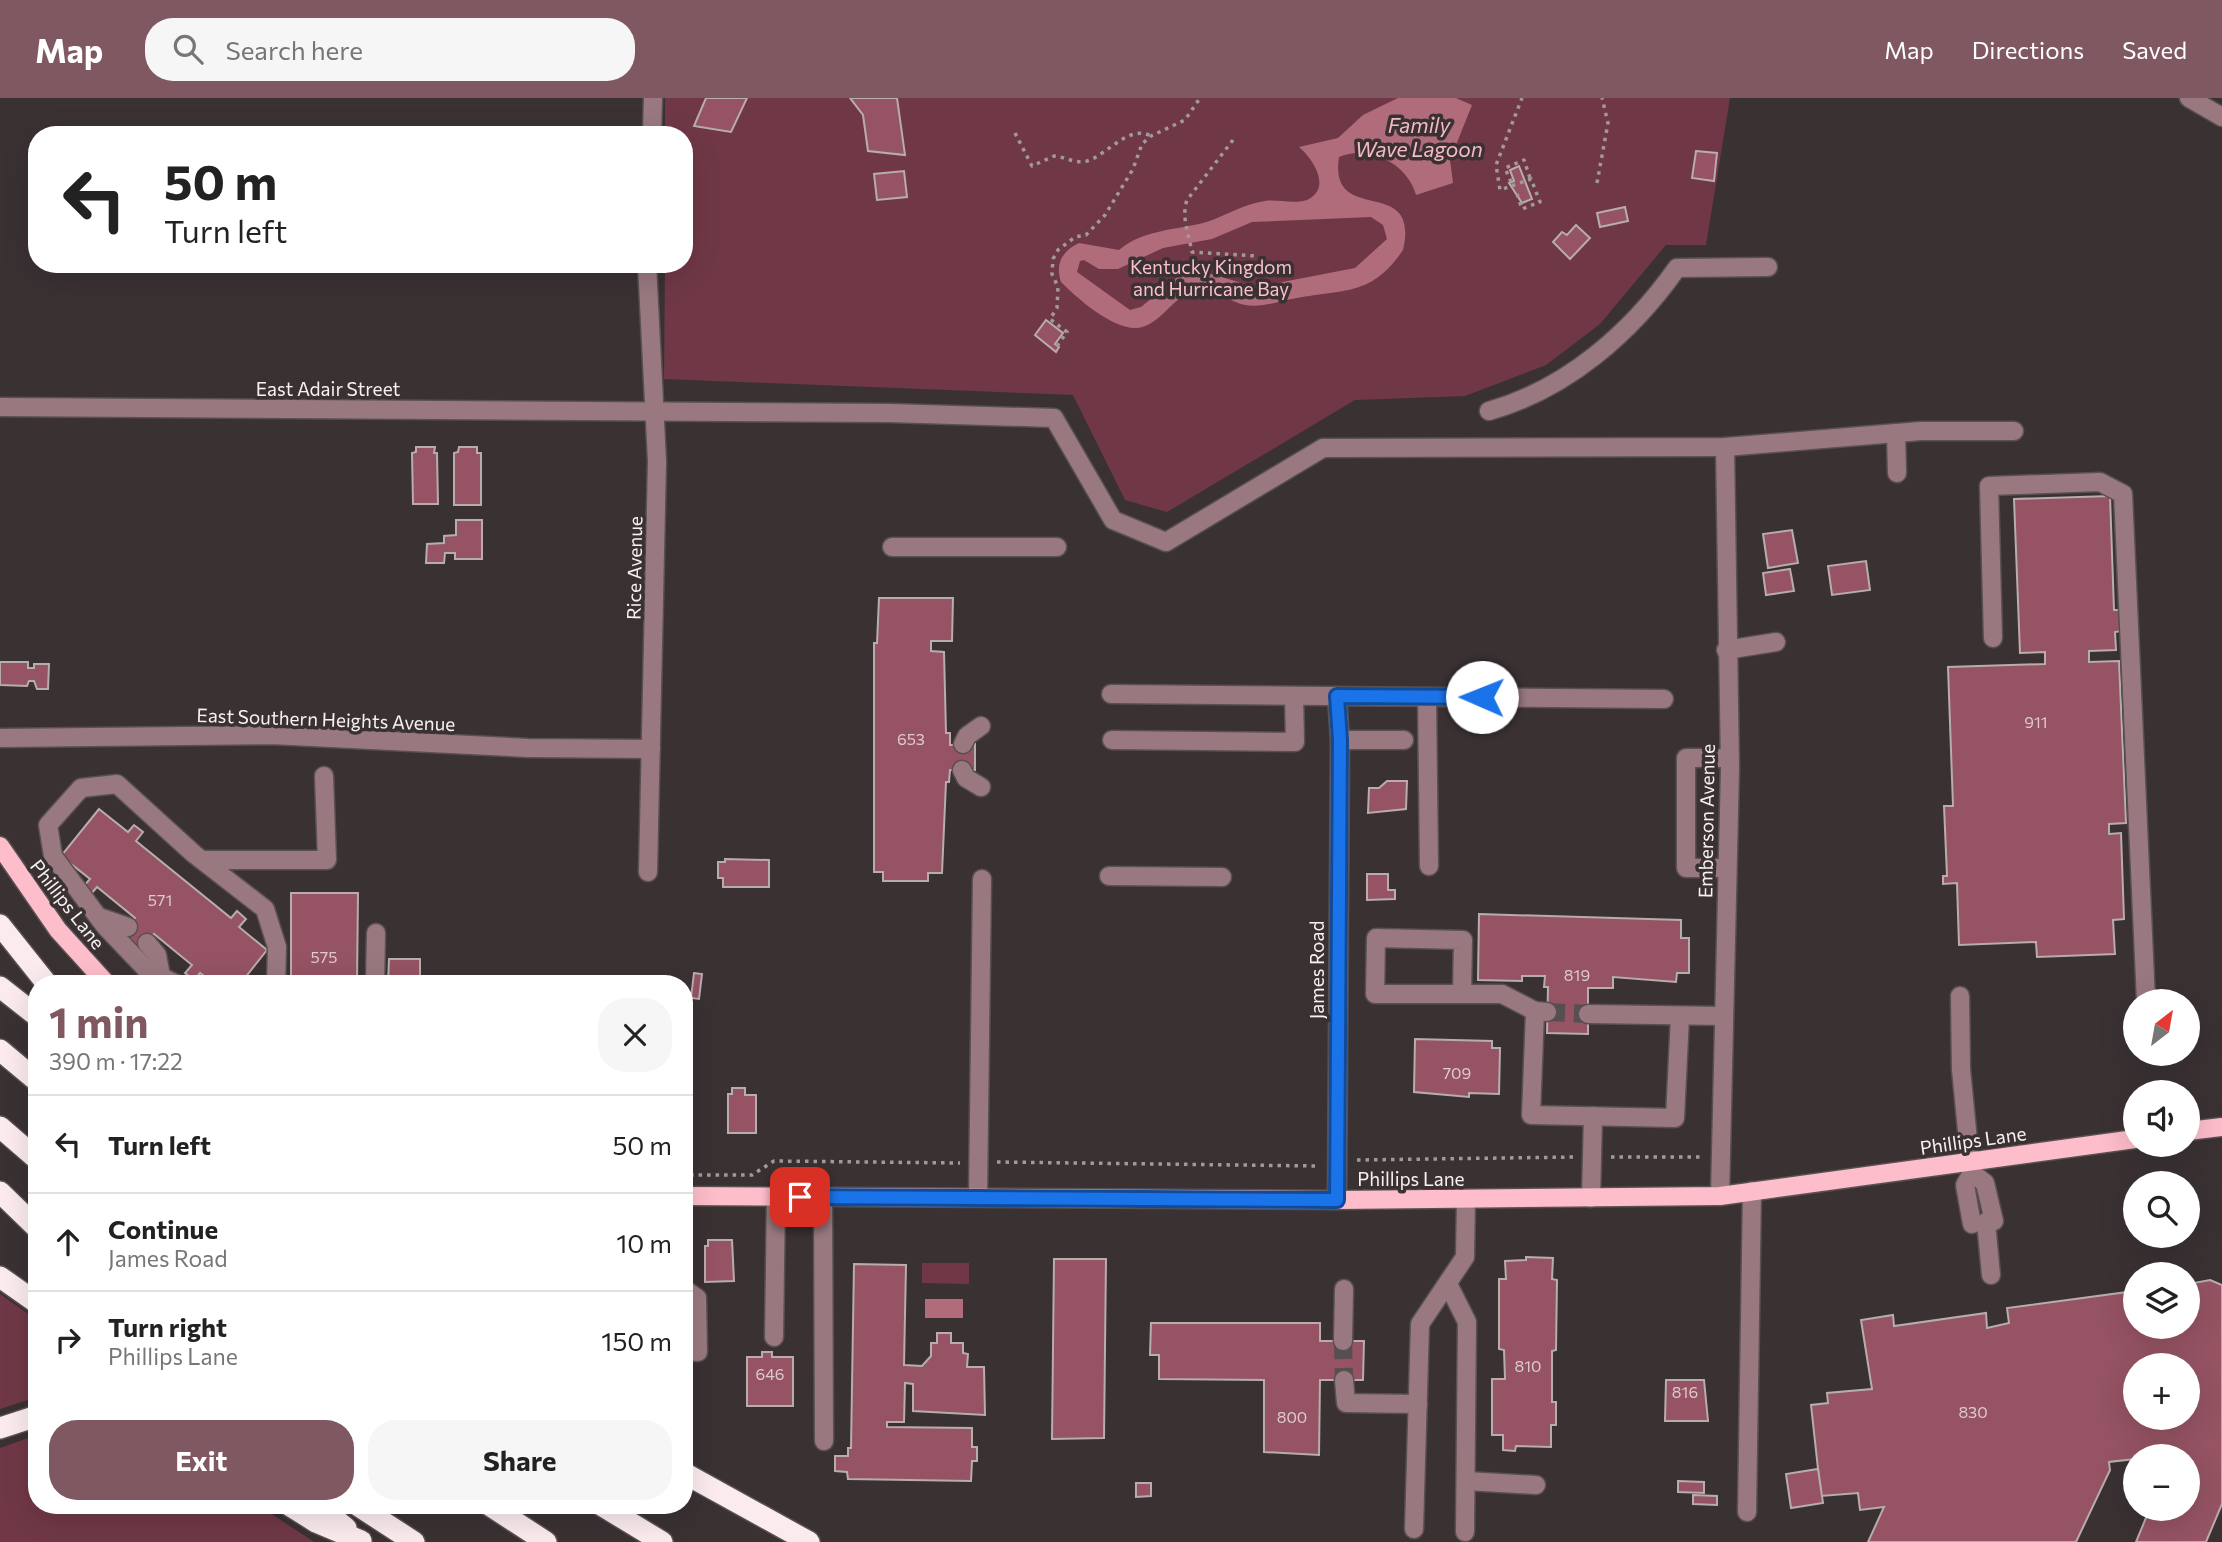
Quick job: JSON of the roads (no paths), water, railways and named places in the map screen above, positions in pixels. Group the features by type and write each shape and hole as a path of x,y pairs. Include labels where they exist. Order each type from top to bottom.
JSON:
{"highway":[{"path":"0,925 40,975"},
{"path":"0,987 28,1009"},
{"path":"0,1050 28,1073"},
{"path":"0,1127 28,1151"},
{"path":"0,1192 28,1219"},
{"path":"0,1277 28,1297"},
{"path":"0,1428 28,1419"},
{"path":"693,1478 809,1542"},
{"path":"303,1514 362,1541"},
{"path":"329,1514 362,1541"},
{"path":"372,1514 414,1542"},
{"path":"503,1514 546,1542"},
{"path":"616,1514 662,1542"}],"main road":[{"name":"Phillips Lane","path":"0,846 58,930 99,975"},
{"path":"2200,1130 2222,1127"},
{"name":"Phillips Lane","path":"693,1196 1337,1200 1720,1196 1971,1167 2123,1141"}],"street":[{"path":"652,126 653,98"},
{"path":"2189,98 2222,117"},
{"path":"1489,411 1525,401 1609,345 1653,302 1677,268 1768,267"},
{"name":"Rice Avenue","path":"648,273 656,411 648,872"},
{"name":"East Adair Street","path":"0,407 656,411 1054,418 1113,520 1166,542 1323,448 1725,447"},
{"path":"1725,447 1896,433 2014,431"},
{"path":"1896,433 1897,473"},
{"name":"Emberson Avenue","path":"1720,1196 1729,758 1725,447"},
{"path":"1993,638 1989,486 2101,482 2123,494 2145,989"},
{"path":"891,547 1057,547"},
{"path":"1726,650 1776,642"},
{"path":"1111,694 1664,699"},
{"path":"1112,740 1295,742 1294,696"},
{"name":"James Road","path":"1337,696 1340,740 1337,1200"},
{"path":"1427,697 1429,866"},
{"path":"963,744 967,736 981,726"},
{"name":"East Southern Heights Avenue","path":"0,737 272,735 502,747 651,749"},
{"path":"1340,740 1404,740"},
{"path":"1727,868 1686,868 1686,758 1729,758"},
{"path":"962,770 966,778 982,787"},
{"path":"203,860 327,860 324,776"},
{"path":"158,975 146,969 99,917 53,856 48,825 80,788 117,784 203,860 265,909 277,947 276,975"},
{"path":"1109,876 1222,877"},
{"path":"978,1197 982,879"},
{"path":"99,917 128,928"},
{"path":"375,975 376,933"},
{"path":"1462,994 1463,940 1376,938 1376,994 1462,994 1502,994 1541,1012 1531,1115 1675,1118 1680,1016"},
{"path":"147,943 168,975"},
{"path":"1960,996 1961,1069 1971,1167 1985,1183 1984,1222 1991,1275"},
{"path":"1588,1014 1724,1016"},
{"path":"1591,1198 1593,1116"},
{"path":"1747,1512 1752,1191"},
{"path":"774,1337 776,1196"},
{"path":"823,1197 824,1441"},
{"path":"1414,1529 1420,1324 1465,1257 1466,1199"},
{"path":"1448,1284 1467,1322 1465,1532"},
{"path":"1343,1341 1344,1289"},
{"path":"693,1295 697,1298 698,1352 693,1352"},
{"path":"1344,1380 1346,1404 1418,1404"},
{"path":"1466,1481 1536,1485"}],"water":[{"name":"Family Wave Lagoon","path":"1398,98 1456,98 1472,105 1450,160 1453,183 1416,195 1405,174 1386,159 1363,153 1339,157 1339,178 1347,191 1388,205 1399,213 1405,227 1403,250 1392,265 1368,283 1343,291 1258,306 1245,305 1200,289 1183,296 1146,326 1137,328 1117,324 1106,318 1061,282 1061,259 1079,243 1119,250 1147,235 1207,222 1256,203 1308,200 1317,191 1319,178 1309,157 1299,147 1338,138 1363,115","holes":["1371,217 1383,225 1387,239 1355,268 1255,287 1198,270 1179,276 1141,307 1130,310 1077,272 1080,261 1084,260 1099,269 1118,269 1163,248 1212,239 1252,222"]},
{"path":"925,1299 963,1299 963,1318 925,1318"}],"tunnel":[{"path":"1547,1012 1588,1014"},
{"path":"1343,1341 1344,1380"}],"park label":[{"name":"Kentucky Kingdom and Hurricane Bay","path":"1211,277"}]}
